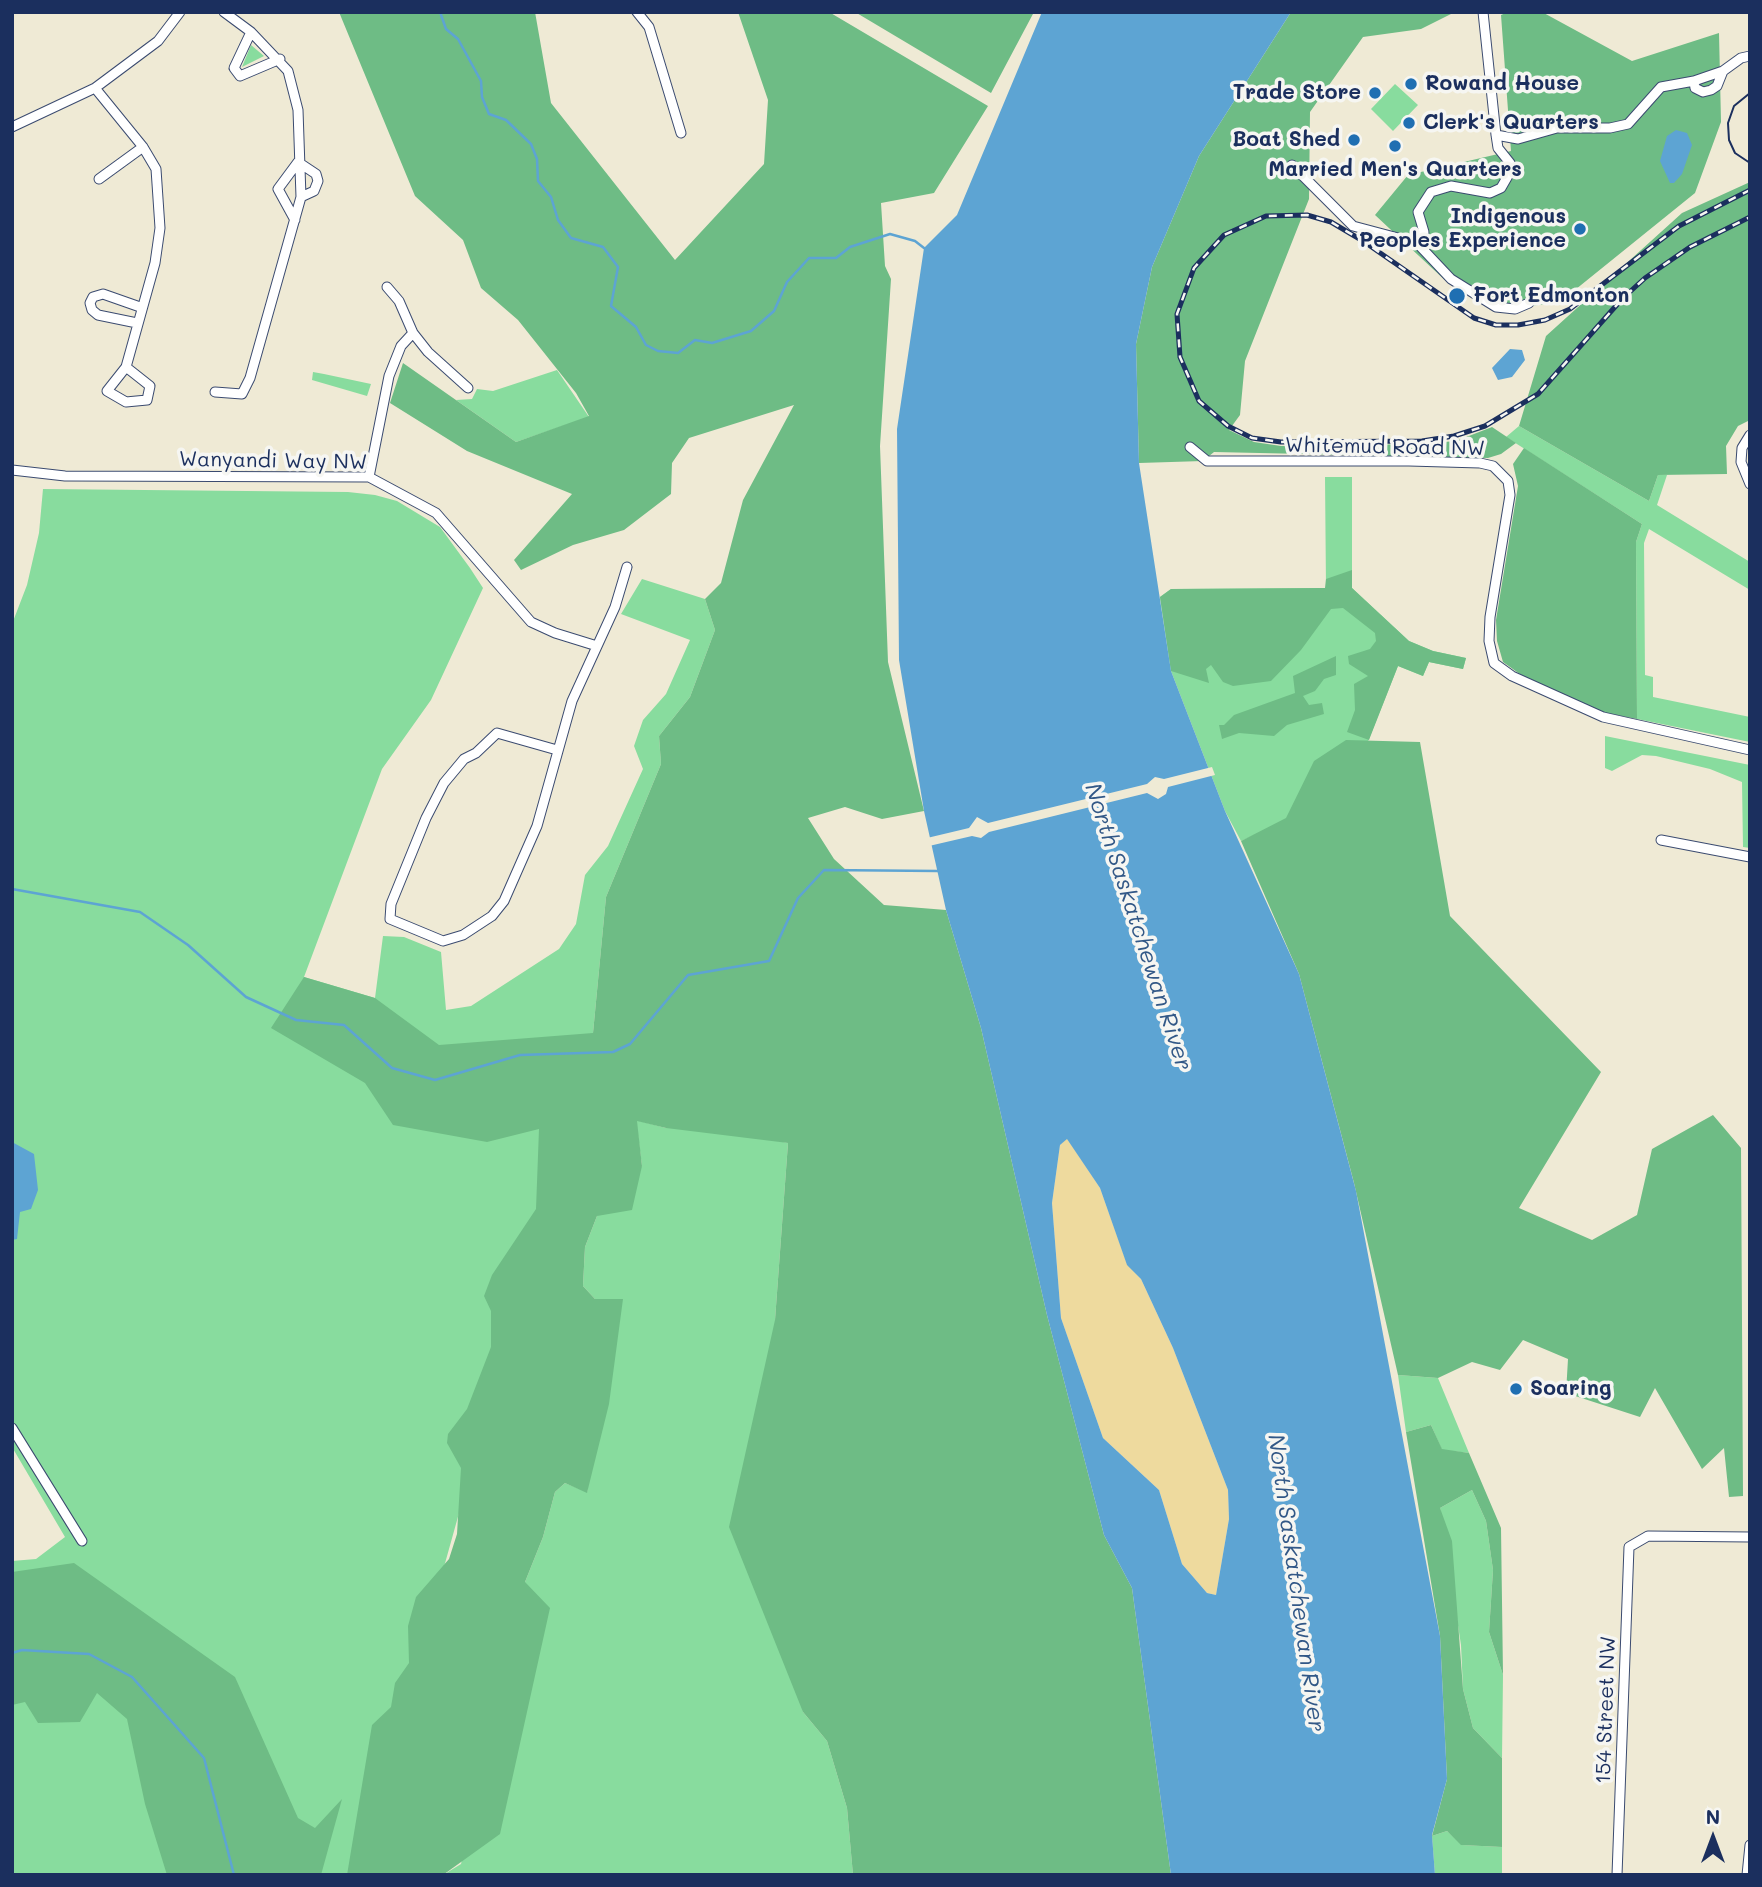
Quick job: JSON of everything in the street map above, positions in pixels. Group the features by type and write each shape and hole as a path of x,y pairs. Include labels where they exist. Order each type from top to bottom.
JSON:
{"street":[{"path":"12,124 95,88 158,41 180,12"},
{"path":"215,392 242,394 250,378 300,197 298,110 288,71 280,59 251,32 223,12"},
{"path":"637,12 649,27 681,133"},
{"path":"1417,243 1423,232 1418,212 1431,192 1451,186 1490,193 1506,181 1510,163 1498,148 1483,12"},
{"path":"251,32 234,68 240,76 280,59"},
{"path":"1496,135 1518,139 1566,127 1600,128 1628,124 1661,87 1693,81 1723,71 1741,58 1750,56"},
{"path":"95,88 143,147 156,169 160,228 155,263 140,307 126,367 107,391 126,402 147,400 150,386 126,367"},
{"path":"99,178 143,147"},
{"path":"298,162 316,174 318,181 314,191 300,197"},
{"path":"295,220 278,189 298,162"},
{"path":"1292,165 1353,226 1417,243 1451,279 1496,307 1515,309 1529,303"},
{"path":"387,287 399,300 413,333 428,352 468,388"},
{"path":"137,323 98,315 92,310 90,303 96,295 103,294 140,307"},
{"path":"369,477 389,376 401,346 413,333"},
{"path":"1750,435 1742,448 1741,462 1750,484"},
{"name":"Whitemud Road NW","path":"1190,447 1207,461 1480,463 1501,471 1508,481 1510,495 1490,617 1489,641 1494,663 1502,671 1603,717 1750,750"},
{"name":"Wanyandi Way NW","path":"12,470 65,475 369,477 436,513 531,622 597,646"},
{"path":"557,750 497,733 476,753 464,759 444,783 426,818 391,904 390,919 443,941 463,935 492,916 504,901 537,826 572,701 615,607 627,567"},
{"path":"1661,840 1750,857"},
{"path":"12,1428 82,1541"},
{"name":"154 Street NW","path":"1617,1875 1629,1547 1648,1536 1750,1536"},
{"path":"1747,1875 1750,1844"}],"green space":[{"path":"339,12 535,12 551,103 675,260 764,164 768,100 738,12 829,12 988,106 934,193 881,203 885,266 891,279 880,446 888,662 924,811 882,819 845,807 808,818 834,859 884,905 946,910 981,1028 1047,1315 1104,1535 1132,1588 1171,1875 853,1875 847,1808 827,1741 803,1712 729,1527 775,1320 788,1143 666,1128 637,1121 642,1166 632,1210 597,1216 585,1247 583,1286 595,1299 623,1299 609,1404 587,1493 565,1483 555,1492 543,1537 525,1582 550,1608 500,1834 443,1875 347,1875 372,1725 391,1707 395,1683 409,1663 408,1626 416,1597 449,1559 457,1534 461,1468 447,1443 448,1434 467,1409 491,1347 491,1311 484,1296 492,1275 536,1209 539,1129 487,1142 393,1125 365,1083 271,1028 304,977 375,998 439,1045 593,1033 606,897 661,764 659,736 690,697 715,630 705,599 721,583 743,500 794,405 689,438 672,463 671,494 624,530 573,545 521,570 514,560 572,494 467,451 390,403 403,363 516,442 589,416 576,393 518,320 481,288 463,240 415,196"},
{"path":"855,12 1034,12 991,93"},
{"path":"1291,12 1455,12 1421,29 1363,37 1310,112 1309,199 1245,361 1240,415 1229,430 1254,442 1281,446 1456,441 1492,427 1516,443 1501,454 1488,458 1214,452 1203,461 1139,463 1136,344 1152,267 1199,156"},
{"path":"1508,12 1542,12 1632,61 1719,33 1721,122 1695,193 1560,302 1531,306 1506,306 1448,283 1375,215 1408,175 1511,151 1501,15"},
{"path":"251,45 264,56 242,67"},
{"path":"1395,84 1418,105 1393,131 1371,109"},
{"path":"1750,182 1750,420 1738,426 1726,446 1727,474 1658,475 1649,501 1519,426 1546,336 1682,213"},
{"path":"557,370 589,417 516,442 456,400 472,399 477,389 493,391"},
{"path":"313,372 371,384 367,396 312,380"},
{"path":"1519,426 1649,501 1658,475 1667,475 1657,505 1750,562 1750,590 1649,529 1644,543 1645,675 1653,677 1653,697 1750,717 1750,742 1637,719 1636,542 1642,524 1506,437"},
{"path":"1524,448 1642,524 1636,542 1637,719 1606,713 1524,677 1503,662 1497,641 1496,620 1518,486 1513,464"},
{"path":"1325,477 1352,477 1352,588 1409,641 1433,651 1466,658 1463,669 1429,662 1423,676 1398,666 1347,794 1241,841 1225,811 1171,671 1160,597 1171,589 1326,588"},
{"path":"43,489 348,492 375,495 397,501 440,527 470,568 483,588 431,700 382,769 304,977 375,998 383,936 404,937 441,952 446,1010 471,1006 559,949 576,924 585,875 608,846 643,769 634,746 643,720 666,694 690,640 621,614 642,579 705,599 715,630 690,697 659,736 661,764 606,897 593,1033 358,1875 12,1875 12,1561 36,1559 65,1537 12,1447 12,624 27,585 39,533"},
{"path":"1352,570 1352,588 1409,641 1433,651 1466,658 1463,669 1429,662 1423,676 1398,666 1369,740 1347,732 1355,710 1354,684 1368,676 1349,664 1348,656 1370,649 1376,641 1375,633 1343,608 1331,609 1301,650 1271,681 1233,686 1223,682 1211,665 1206,669 1209,683 1171,671 1160,597 1171,589 1325,588 1326,579"},
{"path":"1336,656 1336,675 1324,679 1315,691 1303,696 1309,705 1322,703 1324,714 1287,725 1274,736 1239,733 1222,739 1219,725 1224,725 1234,715 1295,693 1293,676"},
{"path":"1605,736 1750,765 1750,848 1743,847 1742,782 1710,769 1656,756 1642,755 1612,771 1605,768"},
{"path":"1346,740 1420,742 1450,916 1601,1072 1519,1208 1592,1240 1637,1215 1652,1149 1713,1115 1741,1148 1743,1496 1729,1497 1724,1448 1702,1469 1655,1388 1640,1417 1566,1393 1568,1359 1523,1340 1500,1370 1472,1362 1438,1378 1398,1375 1354,1183 1299,974 1241,841 1286,818 1314,761"},
{"path":"636,1120 666,1128 701,1125 788,1143 775,1320 803,1712 827,1741 847,1808 853,1875 443,1875 461,1864 525,1582 543,1537 555,1492 565,1483 587,1492 622,1299 595,1299 583,1286 585,1247 597,1216 642,1166"},
{"path":"1398,1375 1438,1378 1469,1453 1442,1450 1431,1425 1406,1432"},
{"path":"1431,1425 1442,1449 1469,1453 1501,1528 1503,1675 1489,1632 1493,1570 1486,1521 1472,1490 1440,1508 1452,1541 1463,1689 1473,1728 1502,1758 1502,1847 1461,1845 1447,1831 1432,1836 1447,1779 1440,1636 1406,1432"},
{"path":"1472,1490 1486,1521 1493,1570 1489,1632 1503,1675 1502,1758 1473,1728 1463,1689 1461,1645 1440,1508"},
{"path":"74,1563 235,1677 298,1818 315,1828 342,1799 321,1875 167,1875 145,1804 127,1719 97,1693 80,1722 38,1723 25,1702 12,1705 12,1572"},
{"path":"1447,1831 1462,1845 1502,1847 1502,1875 1435,1875 1432,1836"}],"sand":[{"path":"1067,1138 1100,1188 1127,1264 1141,1279 1173,1348 1228,1490 1229,1519 1216,1595 1207,1593 1182,1564 1159,1490 1103,1438 1061,1318 1052,1203 1060,1145"}],"water":[{"name":"North Saskatchewan River","path":"1042,12 1291,12 1199,156 1152,267 1136,344 1139,463 1171,671 1225,811 1299,974 1356,1191 1440,1636 1447,1779 1432,1835 1435,1875 1171,1875 1132,1588 1104,1535 1047,1315 981,1028 946,910 924,811 899,660 897,429 924,248 957,215","holes":["1067,1139 1100,1188 1127,1265 1141,1279 1173,1348 1228,1490 1229,1519 1216,1595 1207,1593 1182,1564 1159,1490 1103,1438 1061,1318 1052,1203 1060,1145"]},
{"path":"1676,130 1687,133 1692,145 1682,174 1674,183 1670,183 1660,161 1667,136"},
{"path":"1510,349 1522,350 1525,360 1512,377 1498,380 1492,368"},
{"path":"12,1142 34,1154 38,1190 31,1209 20,1212 17,1239 12,1240"}],"pier":[{"path":"1212,767 1215,775 1168,787 1166,794 1158,799 1147,793 989,832 981,838 972,836 929,846 927,838 969,828 977,817 988,823 1147,784 1155,777 1164,779"}],"waterway":[{"path":"440,12 446,29 458,39 481,81 482,97 489,114 506,120 531,144 537,159 538,181 551,197 558,220 571,238 603,247 618,267 611,306 636,327 646,345 658,351 678,353 695,340 712,343 751,331 774,311 787,282 809,258 836,258 850,247 890,234 915,241 924,248"},
{"path":"12,889 140,912 188,945 246,997 296,1020 344,1025 392,1068 435,1080 520,1055 613,1052 630,1044 688,975 769,961 798,898 824,870 938,871"},
{"path":"12,1653 22,1650 89,1654 132,1677 204,1758 234,1875"}],"tram line":[{"path":"1750,93 1734,106 1728,123 1729,140 1735,153 1750,163"}],"railway":[{"path":"1750,190 1679,226 1570,309 1545,320 1518,325 1496,325 1474,318 1331,222 1307,215 1266,216 1224,235 1194,268 1177,314 1180,357 1199,401 1228,426 1252,438 1281,442 1422,441 1454,436 1485,426 1538,394 1622,299 1645,278 1690,247 1750,217"}],"place":[{"name":"Rowand House","path":"1411,84"},
{"name":"Trade Store","path":"1375,93"},
{"name":"Clerk's Quarters","path":"1409,123"},
{"name":"Boat Shed","path":"1354,140"},
{"name":"Married Men's Quarters","path":"1395,146"},
{"name":"Indigenous Peoples Experience","path":"1580,229"},
{"name":"Fort Edmonton","path":"1457,296"},
{"name":"Soaring","path":"1516,1389"}]}
